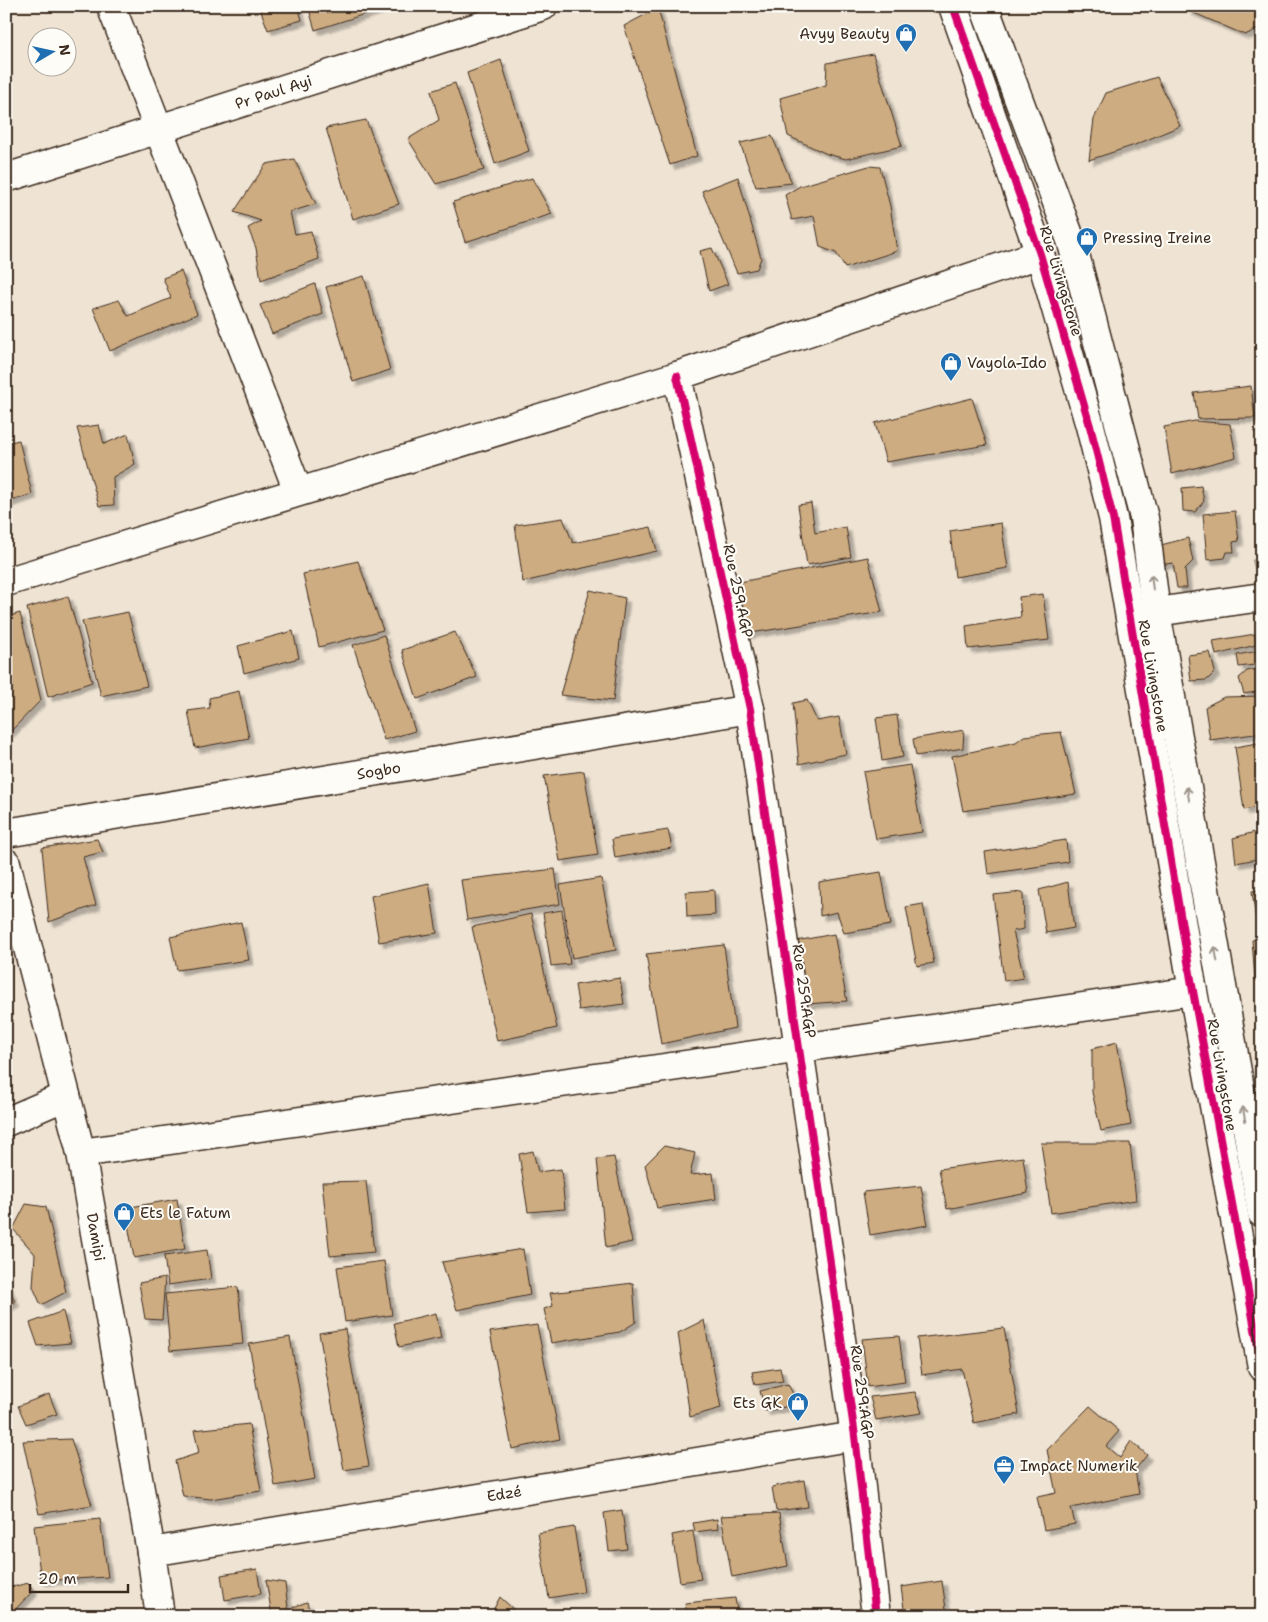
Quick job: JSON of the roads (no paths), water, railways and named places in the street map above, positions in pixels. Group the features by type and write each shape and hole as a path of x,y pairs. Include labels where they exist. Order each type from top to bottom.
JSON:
{"street":[{"path":"111,6 298,490"},
{"name":"Pr Paul Ayi","path":"6,178 158,129 504,12 543,6"},
{"name":"Rue Livingstone","path":"953,6 1040,254 1090,426 1108,500 1193,991 1262,1367"},
{"name":"Rue Livingstone","path":"984,6 1072,243 1144,518 1156,612 1262,1213"},
{"path":"6,582 298,490 678,376 1040,254"},
{"name":"Rue 259.AGP","path":"678,376 750,709 855,1436 876,1616"},
{"path":"1128,616 1262,597"},
{"name":"Sogbo","path":"6,833 750,709"},
{"name":"Damipi","path":"6,863 81,1153 151,1552 160,1616"},
{"path":"81,1153 798,1047 1222,987"},
{"path":"6,1122 66,1096"},
{"name":"Edzé","path":"151,1552 855,1436"}],"place":[{"name":"Avyy Beauty","path":"906,53"},
{"name":"Pressing Ireine","path":"1087,257"},
{"name":"Vayola-Ido","path":"951,382"},
{"name":"Ets le Fatum","path":"124,1232"},
{"name":"Ets GK","path":"798,1422"},
{"name":"Impact Numerik","path":"1004,1485"}]}
